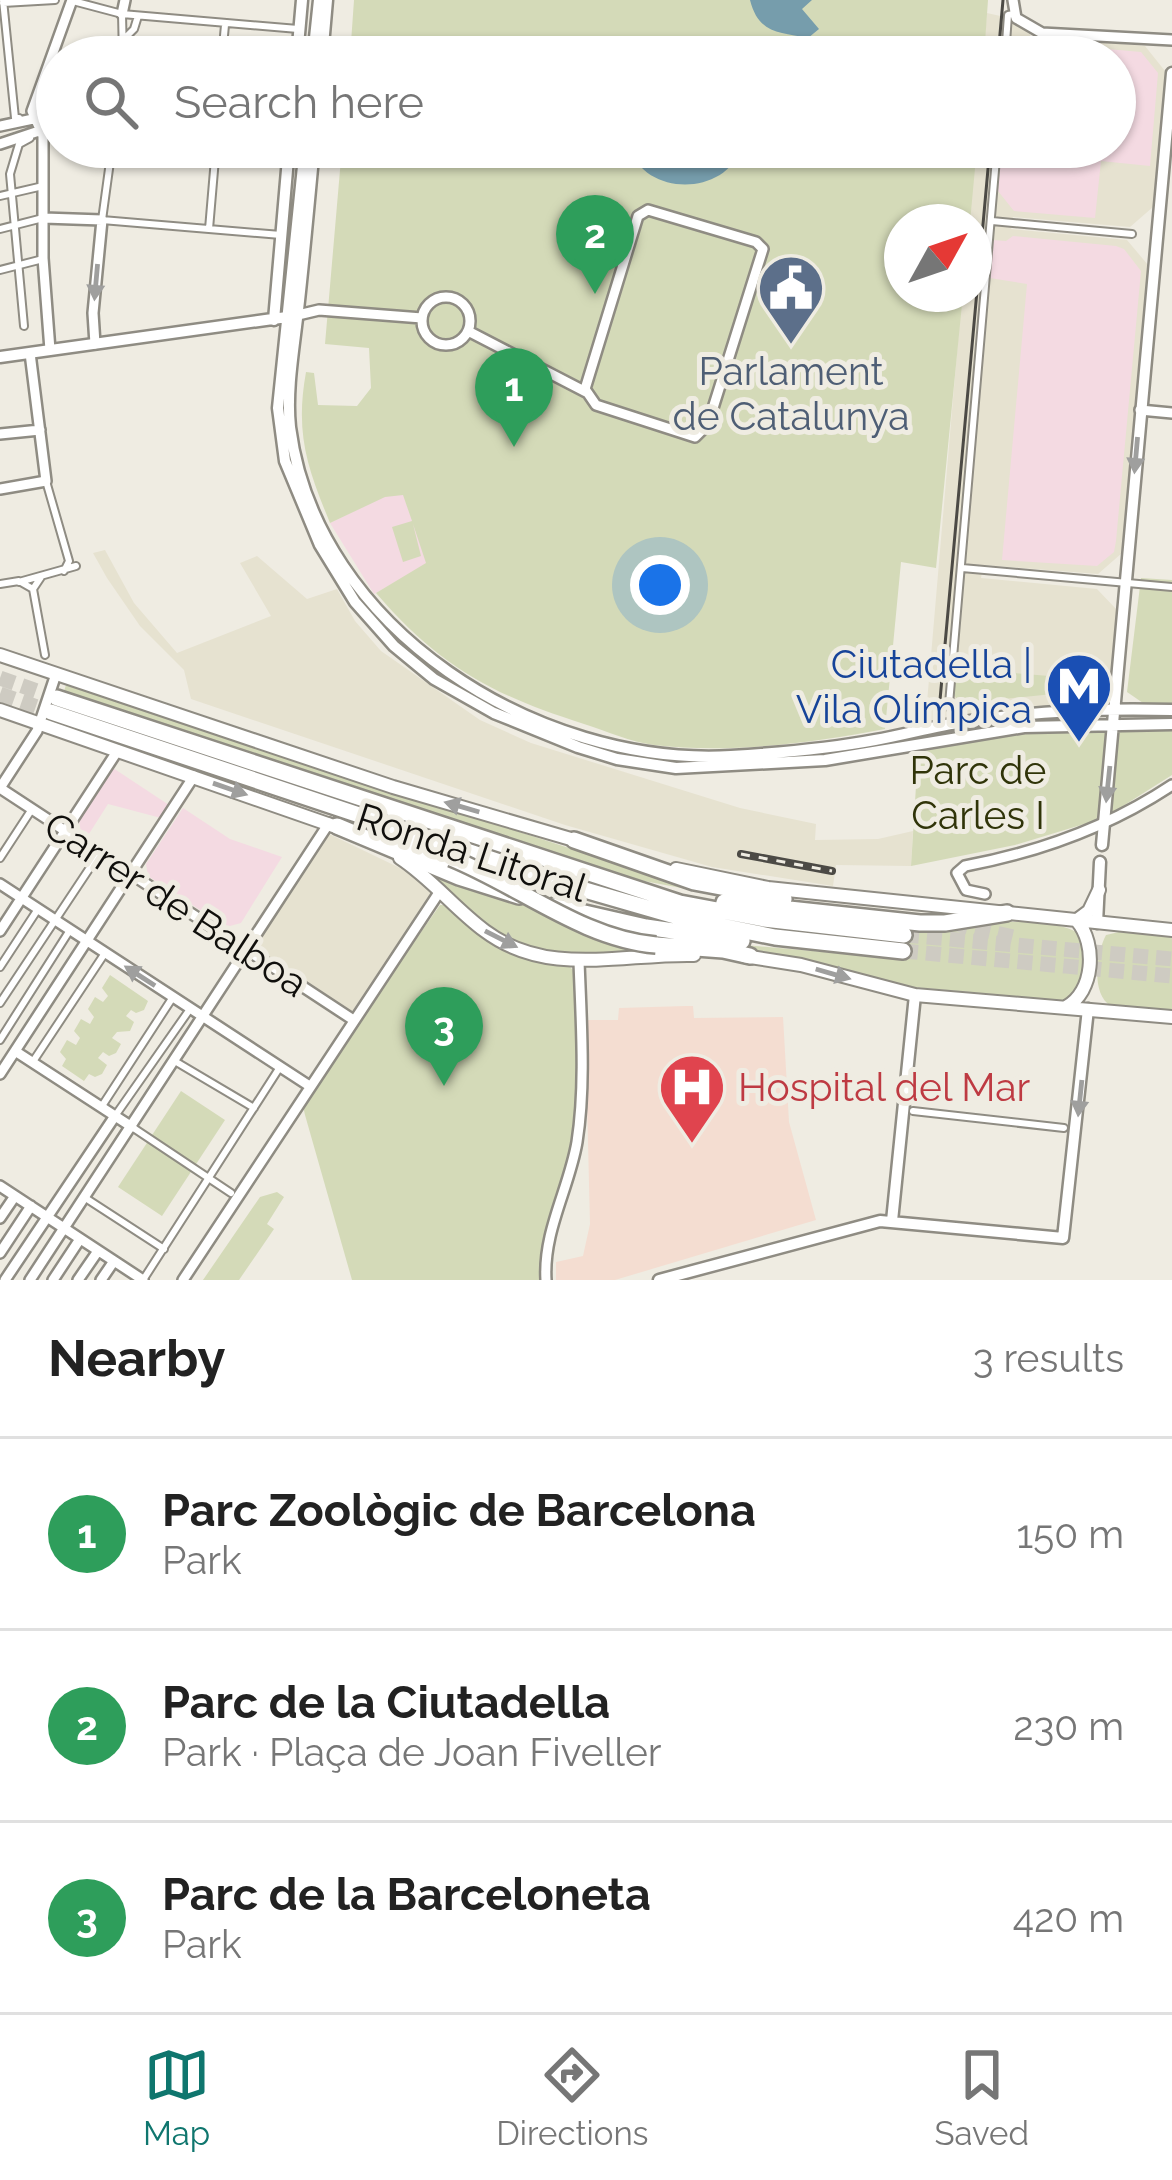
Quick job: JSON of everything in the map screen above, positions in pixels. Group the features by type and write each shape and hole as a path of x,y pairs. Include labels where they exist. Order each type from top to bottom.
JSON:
{"highway":[{"name":"Ronda Litoral","path":"49,711 546,859 647,894 904,943 843,944 756,934 682,918 578,888 49,711"},
{"path":"333,806 496,876 612,939 751,956"},
{"path":"333,825 459,877 574,911 704,937 843,944"},
{"path":"574,840 712,886 907,914"},
{"path":"546,859 705,899 832,915 945,923 1007,913"}],"main road":[{"path":"0,656 393,787 705,877 768,888 1172,930"},
{"path":"0,710 49,711 118,750 333,825 391,852 490,935 546,957 579,962 668,954 751,956 801,964 915,995 1172,1017"},
{"path":"1076,920 1089,911 1099,890"},
{"path":"1066,1007 1078,1001 1085,989 1089,942 1076,920"},
{"path":"1088,1010 1097,922"}],"street":[{"path":"34,127 15,118 3,2 56,0"},
{"path":"58,36 71,0 122,14 315,31"},
{"path":"124,36 120,26 125,0"},
{"path":"299,36 302,0"},
{"path":"315,36 323,0"},
{"path":"319,36 323,0"},
{"path":"1010,36 1013,0"},
{"path":"128,36 138,16"},
{"path":"1014,17 1042,33 1098,36"},
{"path":"224,36 225,24"},
{"path":"1136,38 1172,40"},
{"path":"1102,845 1172,73"},
{"path":"0,93 11,92"},
{"path":"36,100 32,111 36,140"},
{"path":"0,126 34,127"},
{"path":"0,145 34,127"},
{"path":"25,326 10,174 19,144 34,127"},
{"path":"40,168 50,350"},
{"path":"95,344 92,318 109,168"},
{"path":"209,229 214,168"},
{"path":"274,320 287,168"},
{"path":"307,168 292,296 290,425 302,475 317,516 361,590 397,631 457,681 580,735 620,748 675,756 814,749 960,722 1053,711 1172,710"},
{"path":"307,168 279,430 298,499 355,602 394,646 434,679 494,713 617,759 676,768 825,760 1024,727 1172,724"},
{"path":"992,210 996,168"},
{"path":"0,196 43,186"},
{"path":"468,331 586,392 596,405 689,436 701,434 763,253 760,244 653,211 640,213 586,392"},
{"path":"0,229 44,218 281,235"},
{"path":"992,221 1132,234"},
{"path":"1158,236 1172,237"},
{"path":"0,269 43,258"},
{"path":"457,299 470,316 468,331 458,342 436,343 425,332 422,318 435,300 457,299"},
{"path":"0,357 319,310 422,318"},
{"path":"953,714 950,704 983,312"},
{"path":"0,584 64,571 73,563 46,481 30,352"},
{"path":"1140,410 1172,413"},
{"path":"0,434 40,430"},
{"path":"0,487 46,481"},
{"path":"962,568 1172,587"},
{"path":"41,577 33,589 45,656"},
{"path":"19,582 33,589"},
{"path":"0,788 49,711 56,674"},
{"path":"0,931 118,750"},
{"path":"0,1074 194,776"},
{"path":"985,894 966,890 957,873 965,866 1033,850 1104,824 1172,785"},
{"name":"Carrer de Balboa","path":"0,788 352,1019"},
{"path":"0,859 32,809"},
{"path":"30,1280 246,949 333,825"},
{"path":"0,1003 99,854"},
{"path":"1097,922 1100,862"},
{"path":"2,889 308,1085"},
{"path":"183,1280 440,891"},
{"path":"0,968 38,909"},
{"path":"70,930 0,1041 231,1192"},
{"path":"32,1063 105,953"},
{"path":"546,1280 548,1239 572,1166 580,1116 579,962"},
{"path":"892,1221 915,995"},
{"path":"102,1106 173,998"},
{"path":"5,1280 190,1009"},
{"path":"659,1280 880,1221 1065,1236 1088,1010"},
{"path":"178,1063 254,1108"},
{"path":"0,1186 114,1261 127,1276 143,1280 280,1067"},
{"path":"913,1112 1064,1128"},
{"path":"0,1218 15,1196"},
{"path":"88,1199 164,1249"},
{"path":"0,1253 31,1206"},
{"path":"53,1280 80,1239"},
{"path":"78,1280 98,1251"},
{"path":"101,1280 114,1261"}],"shaded area":[{"path":"987,13 1031,23 1030,36 985,36"},
{"path":"1136,45 1145,46 1165,71 1153,207 1130,227 1013,217 1011,229 1127,240 1148,265 1122,553 1098,574 983,565 981,578 1097,589 1117,610 1110,696 1096,705 1036,708 925,726 960,312 992,312 992,204 970,204 973,168 1136,168"},
{"path":"1136,52 1158,73 1150,166 1136,165"},
{"path":"1000,168 1100,168 1095,218 1014,211 998,191"},
{"path":"1013,236 1116,246 1141,271 1116,541 1114,552 1097,566 1002,560 1027,284 992,278 993,240"},
{"path":"403,494 427,564 374,594 330,523 385,496"},
{"path":"105,550 134,603 177,653 271,616 240,563 257,556 307,599 337,589 355,621 381,651 480,720 531,743 740,808 816,824 815,840 878,839 913,831 911,866 836,865 833,886 712,867 565,825 191,699 184,670 140,626 93,553"},
{"path":"113,768 169,805 161,818 108,804 87,837 79,821"},
{"path":"183,808 230,839 282,857 241,923 226,927 148,876 146,864"},
{"path":"327,833 400,868 434,891 351,1013 251,949"},
{"name":"Hospital del Mar","path":"693,1006 694,1018 783,1017 789,1122 816,1220 615,1280 556,1280 556,1262 583,1256 590,1224 585,1020 618,1020 619,1008"}],"green space":[{"path":"354,0 988,0 985,36 351,36"},
{"path":"340,168 975,168 972,204 884,204 884,312 961,312 936,568 901,562 885,729 741,748 645,744 522,702 445,659 376,593 426,563 413,524 421,556 403,562 392,527 412,521 403,495 385,497 330,523 309,467 302,413 306,372 314,373 318,405 357,406 371,388 369,348 325,344"},
{"name":"Parc de Carles I","path":"1141,578 1172,580 1172,705 1143,703 1127,692"},
{"path":"956,668 1073,678 1075,670 1099,672 1099,677 1082,676 1073,692 962,703 953,695"},
{"path":"66,685 708,893 644,881 498,837 64,691"},
{"name":"Parc de Carles I","path":"1172,724 1172,775 1104,818 1015,845 911,866 919,738 1024,727"},
{"path":"421,866 542,907 600,941 644,950 573,955 520,943 473,913"},
{"path":"440,905 448,905 518,953 567,964 574,971 579,1041 576,1115 542,1280 352,1280 305,1115 302,1101"},
{"path":"579,918 710,942 902,959 906,927 1002,922 1054,925 1085,939 1081,989 1068,1001 902,986 766,952 632,938"},
{"path":"1106,935 1172,936 1172,1011 1111,1006 1100,993 1100,952"},
{"path":"110,975 148,1001 144,1010 131,1010 126,1016 134,1022 130,1031 117,1032 112,1038 121,1044 116,1053 103,1052 98,1058 107,1065 102,1074 89,1074 84,1081 62,1066 66,1059 60,1052 67,1040 76,1045 80,1038 74,1031 81,1019 90,1024 94,1017 88,1009 95,997 103,1002 108,996 102,988"},
{"path":"181,1091 225,1120 162,1216 118,1187"},
{"path":"277,1192 284,1197 267,1224 274,1229 239,1280 203,1280 260,1197"}],"water":[{"path":"750,0 812,0 802,9 819,29 810,36 780,33 765,26"},
{"path":"643,168 727,168 703,182 685,184 651,175"}],"tunnel":[{"path":"0,678 57,698"},
{"path":"0,694 51,712"},
{"path":"953,923 1017,938"},
{"path":"904,935 1172,959"},
{"path":"903,951 1172,976"}],"tram line":[{"path":"1000,36 1003,0"},
{"path":"940,700 988,168"}],"railway":[{"path":"741,854 832,871"}],"place":[{"name":"Parc de la Ciutadella","path":"595,294"},
{"name":"Parlament de Catalunya","path":"791,347"},
{"name":"Parc Zoològic de Barcelona","path":"514,447"},
{"name":"Ciutadella | Vila Olímpica","path":"1079,745"},
{"name":"Parc de la Barceloneta","path":"444,1086"},
{"name":"Hospital del Mar","path":"692,1146"}]}
